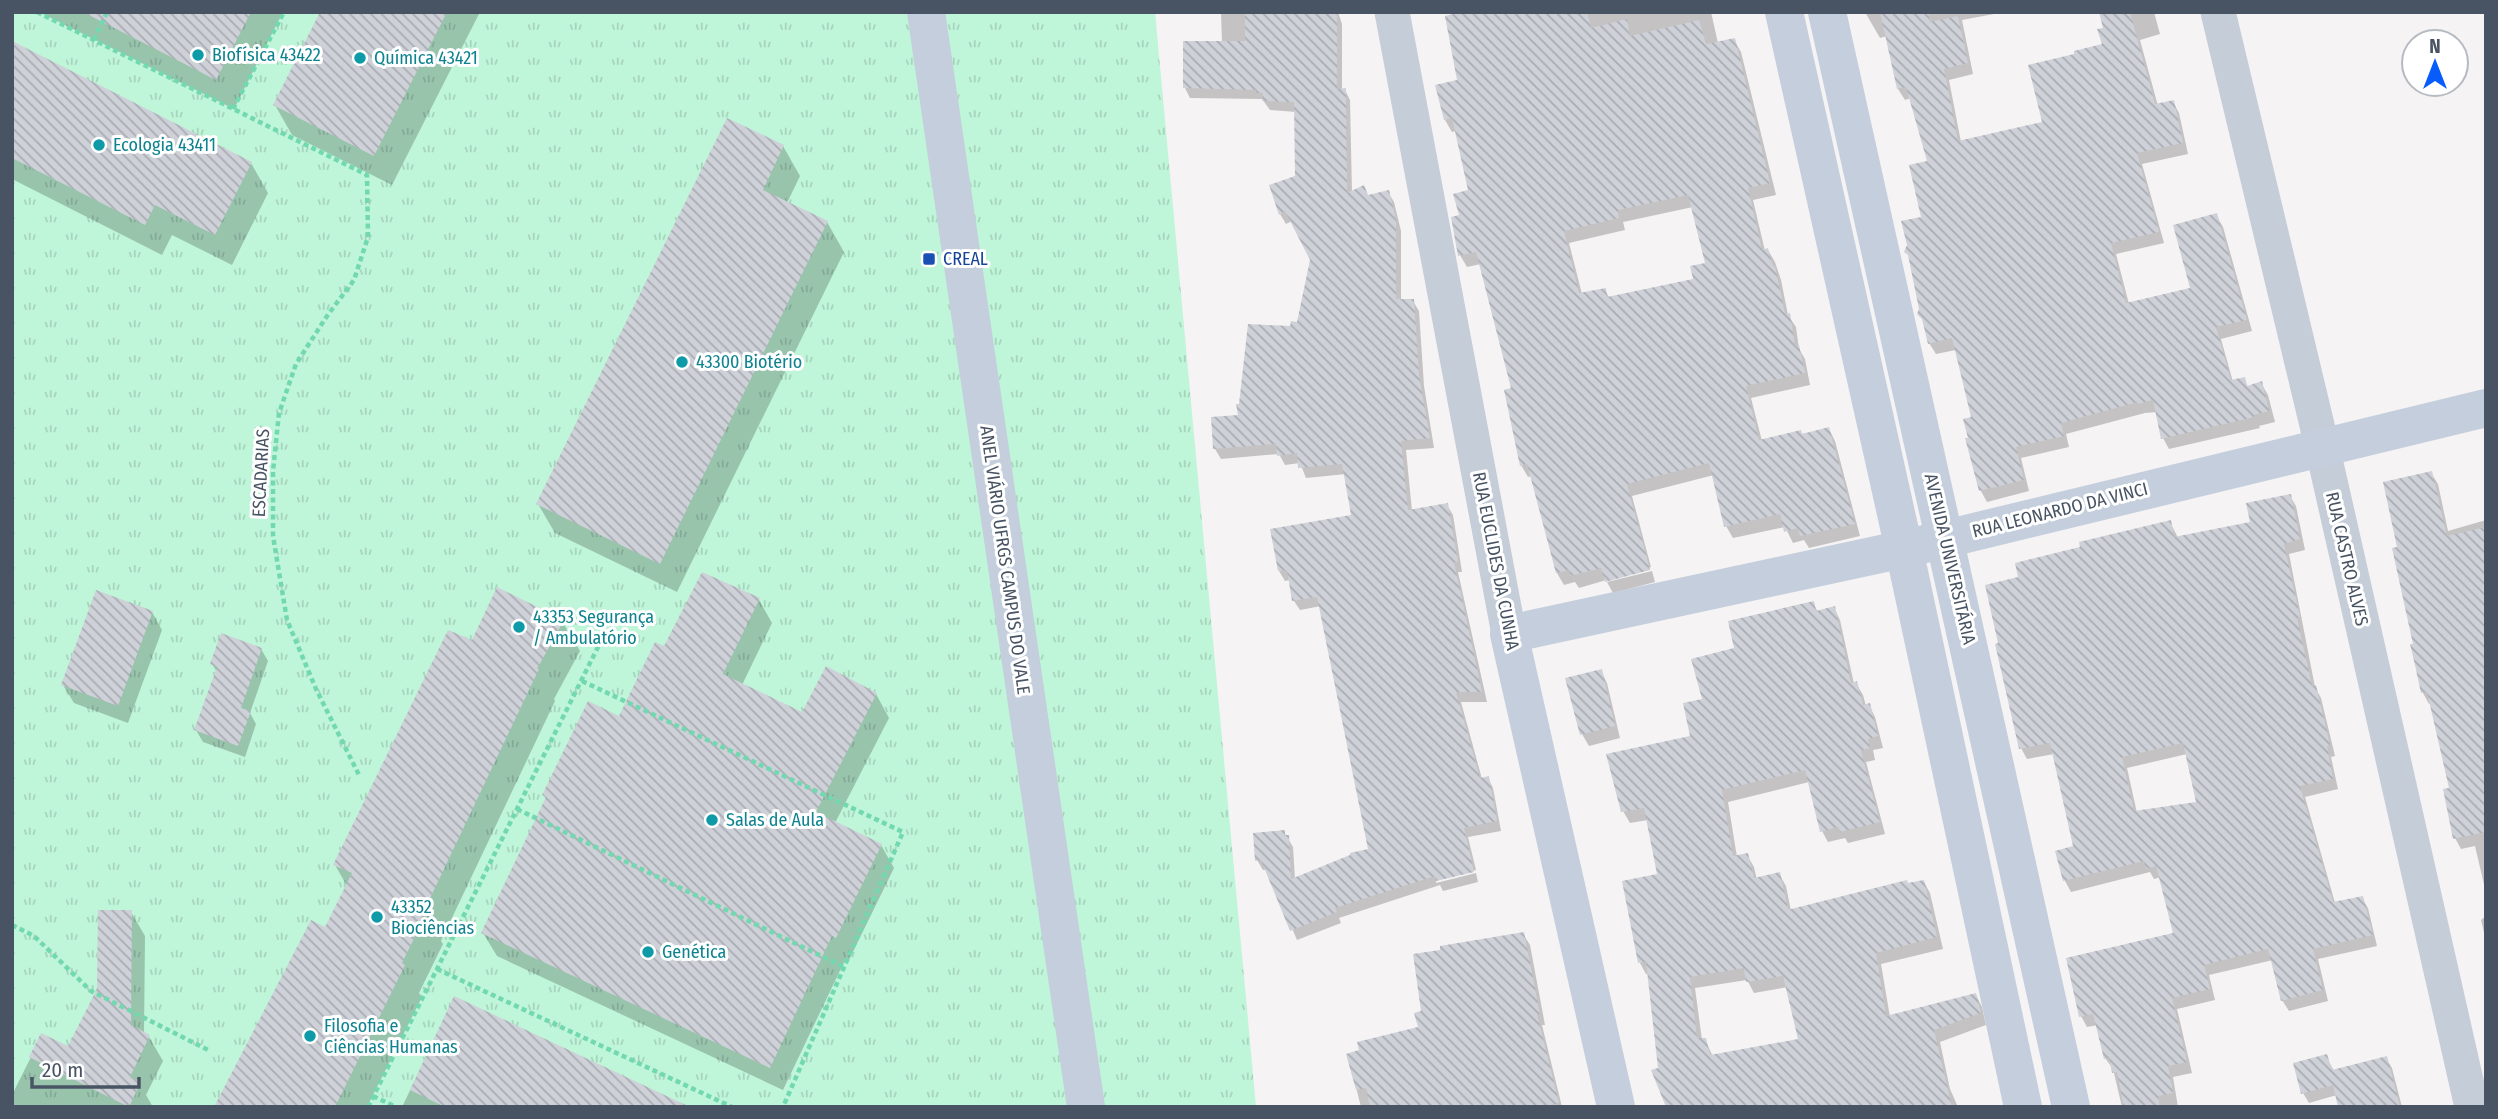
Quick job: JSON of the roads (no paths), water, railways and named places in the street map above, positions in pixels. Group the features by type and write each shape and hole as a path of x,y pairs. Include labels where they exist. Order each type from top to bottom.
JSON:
{"street":[{"name":"ANEL VIÁRIO UFRGS CAMPUS DO VALE","path":"926,12 1086,1107"},
{"name":"RUA EUCLIDES DA CUNHA","path":"1392,12 1509,634 1616,1107"},
{"path":"1784,12 1904,549 2023,1107"},
{"name":"AVENIDA UNIVERSITÁRIA","path":"1827,12 2071,1107"},
{"name":"RUA CASTRO ALVES","path":"2218,12 2322,446 2472,1107"},
{"name":"RUA LEONARDO DA VINCI","path":"1509,634 1904,549 2486,408"}],"place":[{"name":"Biofísica 43422","path":"198,55"},
{"name":"Química 43421","path":"360,58"},
{"name":"Ecologia 43411","path":"99,145"},
{"name":"CREAL","path":"929,259"},
{"name":"43300 Biotério","path":"682,362"},
{"name":"43353 Segurança / Ambulatório","path":"519,627"},
{"name":"Salas de Aula","path":"712,820"},
{"name":"43352 Biociências","path":"377,917"},
{"name":"Genética","path":"648,952"},
{"name":"Filosofia e Ciências Humanas","path":"310,1036"}]}
